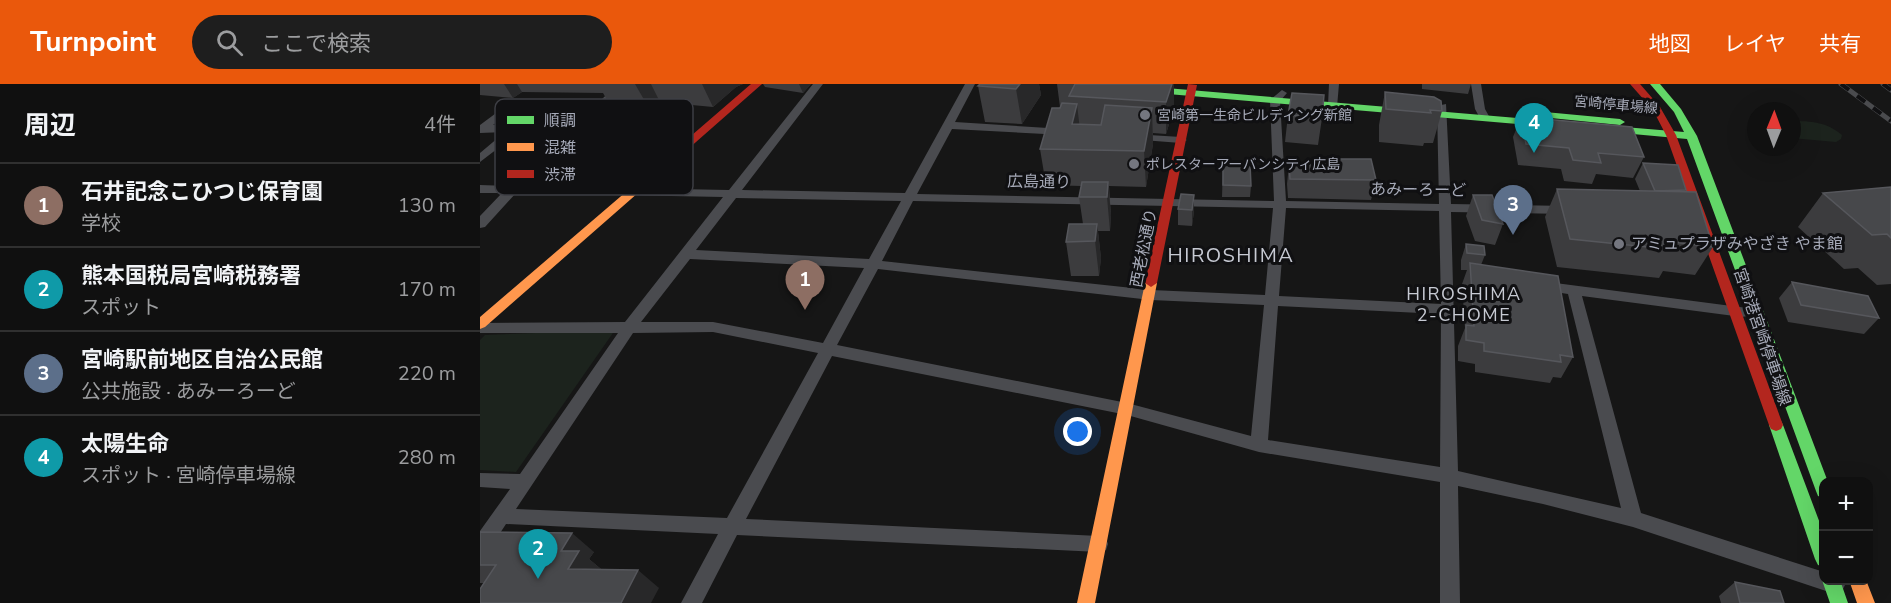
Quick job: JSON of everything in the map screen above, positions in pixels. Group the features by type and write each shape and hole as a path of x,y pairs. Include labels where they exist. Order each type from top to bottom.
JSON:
{"main road":[{"path":"693,140 757,84"},
{"name":"宮崎停車場線","path":"1087,84 1189,86 1278,96 1333,95 1442,110 1691,132"},
{"name":"宮崎港宮崎停車場線","path":"1635,84 1657,109 1669,130 1695,212 1735,311 1819,545"},
{"name":"宮崎港宮崎停車場線","path":"1655,84 1681,112 1691,132 1819,478"},
{"name":"西老松通り","path":"1086,603 1151,295 1189,86"},
{"path":"480,326 629,195"},
{"path":"1833,585 1839,603"}],"street":[{"path":"607,99 624,84"},
{"path":"480,547 630,327 818,84"},
{"path":"690,603 970,84"},
{"path":"1476,84 1482,114"},
{"path":"1259,445 1280,204 1278,96"},
{"path":"1442,110 1444,207 1452,275 1448,309 1450,603"},
{"path":"481,129 495,118"},
{"path":"948,125 1076,133"},
{"path":"1123,136 1181,140"},
{"path":"480,159 495,146"},
{"name":"広島通り","path":"693,192 1169,202"},
{"path":"480,224 507,195"},
{"name":"あみーろーど","path":"1169,202 1584,210"},
{"path":"1695,212 1721,215"},
{"path":"687,254 872,264 1151,295 1448,309"},
{"path":"1528,285 1757,314"},
{"path":"1574,291 1633,519"},
{"path":"480,326 713,327 827,348 1126,409 1259,445 1448,476 1543,496 1633,519 1819,578"},
{"path":"480,480 524,482"},
{"path":"501,516 1099,544"},
{"path":"1841,585 1861,592"}],"shaded area":[{"path":"1801,121 1825,125 1836,131 1842,135 1841,139 1836,142 1801,139"},
{"path":"615,330 516,472 480,470 480,340 485,335"}],"building":[{"path":"980,84 1020,84 1016,89 978,86"},
{"path":"1075,84 1172,84 1166,102 1069,96"},
{"path":"1385,92 1434,97 1441,101 1442,111 1430,110 1431,113 1386,109"},
{"path":"1292,93 1324,95 1322,118 1288,115"},
{"path":"1062,103 1077,104 1072,124 1101,125 1105,105 1152,108 1144,151 1040,149 1052,108 1060,108"},
{"path":"1521,117 1632,127 1644,157 1598,153 1601,163 1573,160 1569,148 1526,144"},
{"path":"1319,159 1371,159 1376,180 1290,179 1289,165 1319,163"},
{"path":"1223,163 1250,164 1251,186 1223,185"},
{"path":"1643,163 1678,165 1686,190 1655,191"},
{"path":"1082,182 1108,182 1107,197 1079,197"},
{"path":"1891,187 1891,238 1887,234 1872,235 1823,193"},
{"path":"1557,189 1696,192 1713,247 1674,242 1676,250 1570,239"},
{"path":"1181,194 1194,195 1192,210 1178,209"},
{"path":"1473,195 1492,195 1503,224 1482,220"},
{"path":"1069,224 1097,224 1095,241 1066,242"},
{"path":"1466,244 1484,246 1485,255 1467,253"},
{"path":"1470,263 1558,276 1573,357 1560,355 1561,362 1484,351 1484,343 1466,340 1466,325 1474,326"},
{"path":"1792,282 1868,296 1879,318 1801,305"},
{"path":"480,532 572,533 561,551 579,551 568,569 638,570 621,603 480,603 480,589 496,565 480,565"},
{"path":"1735,582 1780,591 1784,603 1740,603"}],"railway":[{"path":"1841,84 1891,121"},
{"path":"1883,84 1891,90"}],"traffic: fast":[{"path":"1087,84 1551,124"},
{"path":"1655,84 1678,111 1688,129 1819,478"},
{"path":"1534,114 1620,122"},
{"path":"1600,128 1692,136"},
{"path":"1776,425 1819,545"},
{"path":"1833,585 1839,603"}],"traffic: slow":[{"path":"480,324 629,195"},
{"path":"1086,603 1151,283"},
{"path":"1859,585 1866,603"}],"traffic: jam":[{"path":"693,140 757,84"},
{"path":"1635,84 1657,109 1671,135 1776,425"},
{"path":"1151,283 1192,85"}],"place":[{"name":"宮崎第一生命ビルディング新館","path":"1145,115"},
{"name":"太陽生命","path":"1534,153"},
{"name":"ポレスターアーバンシティ広島","path":"1134,164"},
{"name":"宮崎駅前地区自治公民館","path":"1513,235"},
{"name":"アミュプラザみやざき やま館","path":"1619,244"},
{"name":"石井記念こひつじ保育園","path":"805,310"},
{"name":"熊本国税局宮崎税務署","path":"538,579"}],"district":[{"name":"HIROSHIMA","path":"1231,255"},
{"name":"HIROSHIMA 2-CHOME","path":"1464,304"}]}
